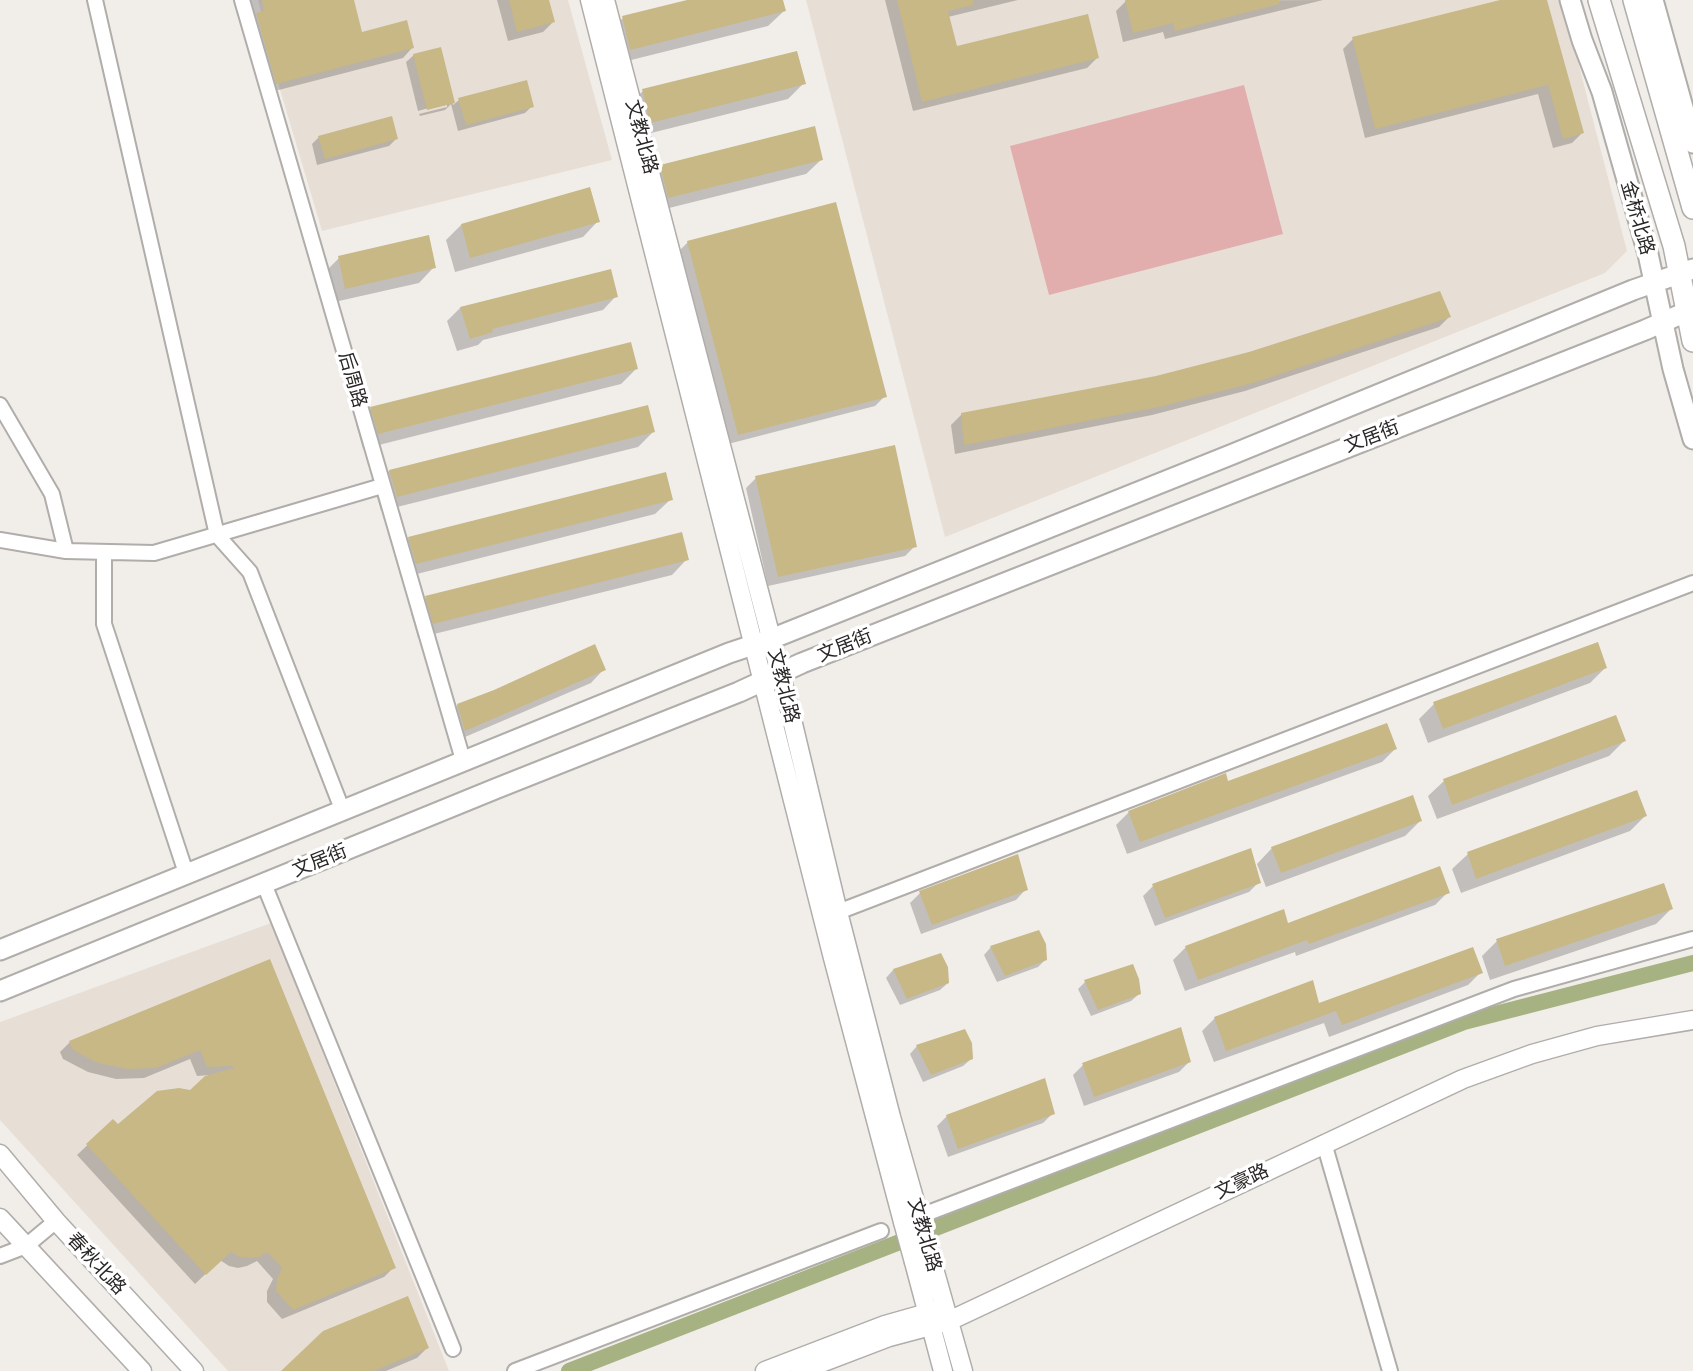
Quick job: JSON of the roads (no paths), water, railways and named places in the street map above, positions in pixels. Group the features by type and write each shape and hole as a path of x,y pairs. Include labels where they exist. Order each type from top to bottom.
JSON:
{"main road":[{"name":"金桥北路","path":"1570,0 1602,92 1648,254 1673,369 1693,439"},
{"name":"金桥北路","path":"1599,0 1686,271 1693,341"},
{"path":"1634,0 1693,208"},
{"path":"1653,0 1693,143"},
{"name":"文居街","path":"0,950 463,760 1686,271"},
{"name":"文居街","path":"0,992 739,692 772,676 1690,310"}],"street":[{"path":"95,0 217,535 250,572 342,809"},
{"name":"后周路","path":"242,0 463,760"},
{"name":"文教北路","path":"590,0 763,641"},
{"name":"文教北路","path":"605,0 763,641 838,912 917,1217 922,1260 938,1317 963,1371"},
{"path":"0,405 52,494 66,551"},
{"path":"0,540 66,551 154,553 382,486"},
{"path":"104,552 104,624 186,873"},
{"path":"838,912 1693,583"},
{"name":"文教北路","path":"772,676 833,958 917,1217"},
{"path":"264,884 453,1349"},
{"path":"917,1217 1514,989 1693,939"},
{"name":"文豪路","path":"800,1371 938,1317 1463,1079 1532,1054 1597,1036 1693,1020"},
{"path":"1324,1143 1390,1371"},
{"name":"春秋北路","path":"0,1154 56,1221 194,1371"},
{"name":"春秋北路","path":"0,1218 142,1371"},
{"path":"0,1256 26,1246 56,1221"},
{"path":"515,1371 881,1231"},
{"name":"文教北路","path":"938,1317 943,1371"},
{"name":"文豪路","path":"765,1371 885,1325 938,1317"}],"waterway":[{"path":"569,1371 1464,1022 1693,963"}]}
